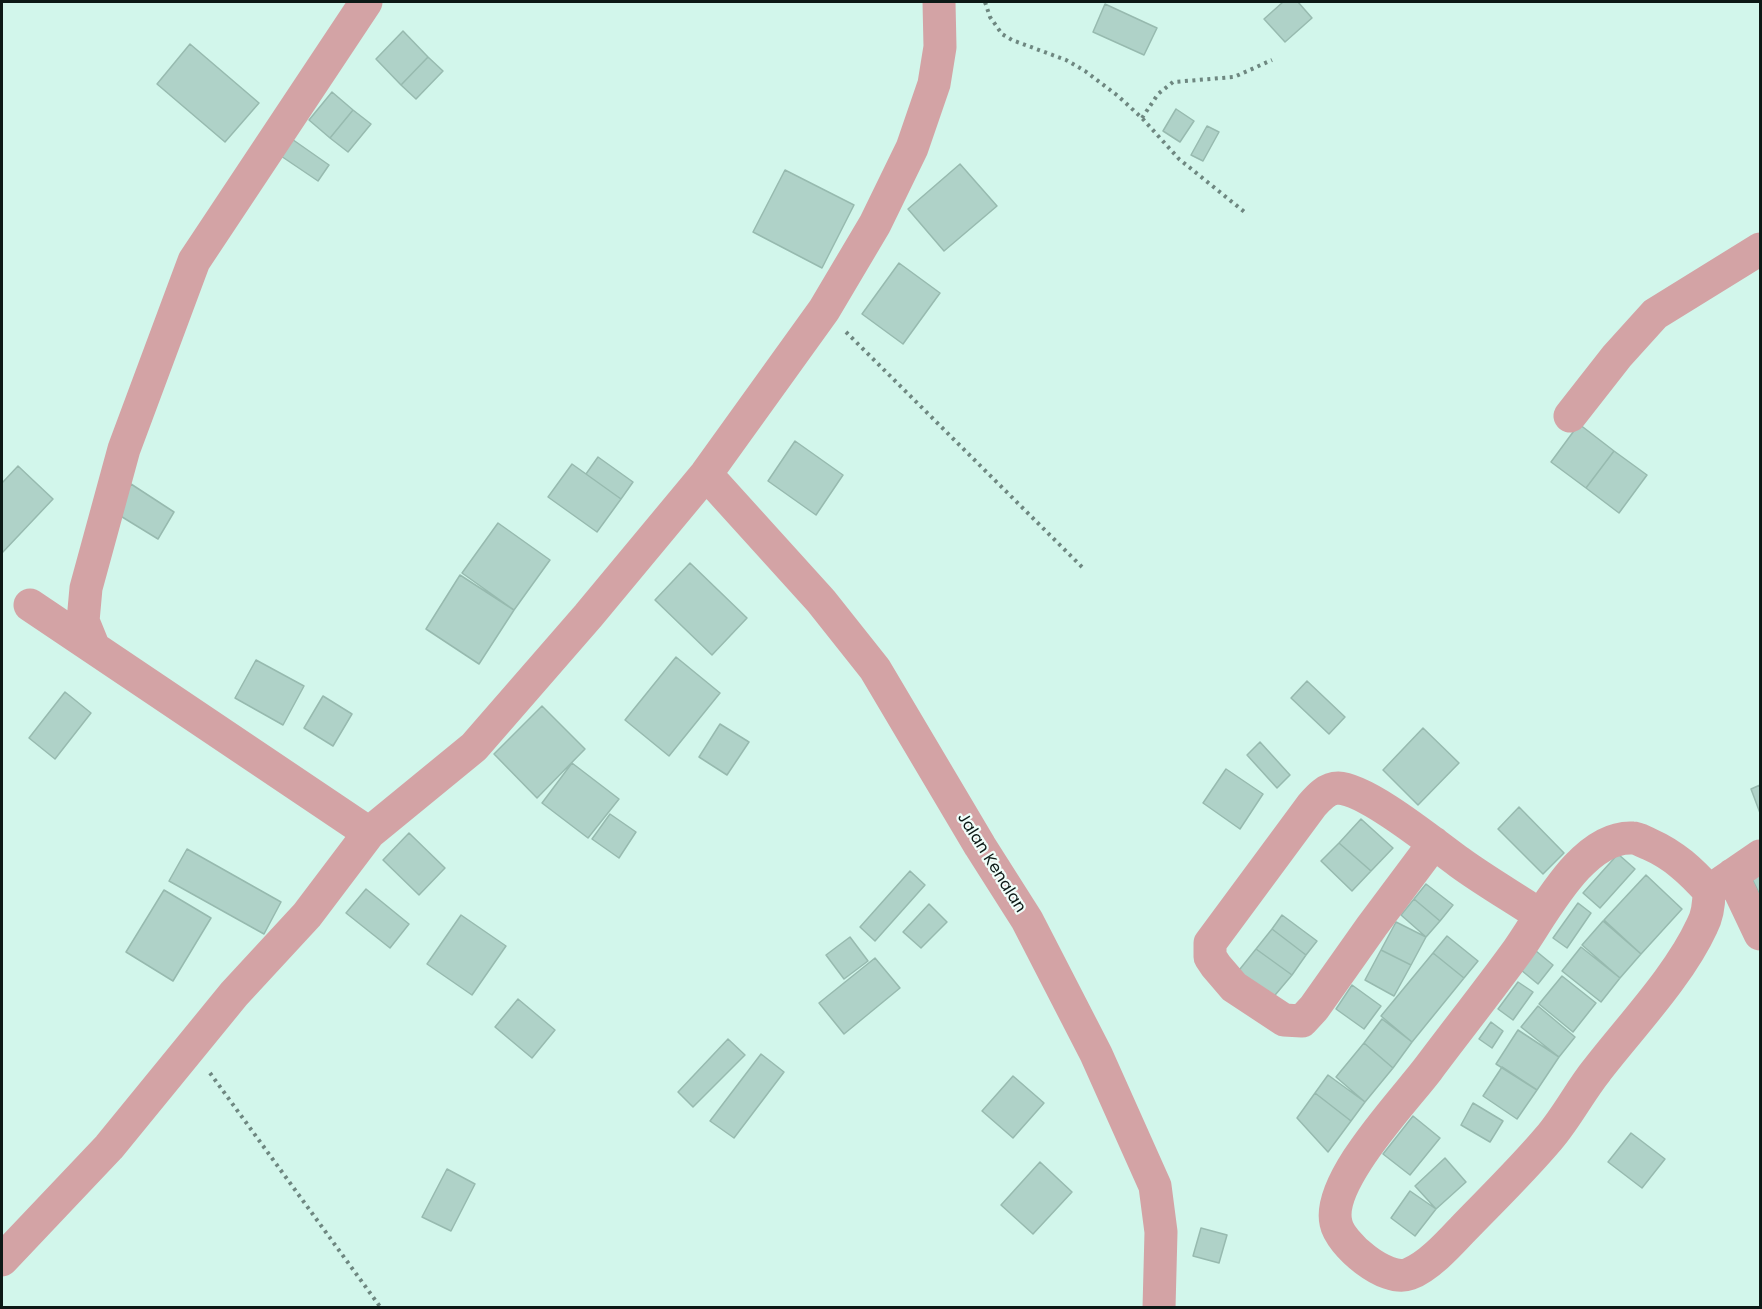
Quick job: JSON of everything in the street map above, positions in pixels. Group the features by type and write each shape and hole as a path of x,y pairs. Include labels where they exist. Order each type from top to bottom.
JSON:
{"street":[{"path":"94,648 83,621 86,588 124,448 194,261 366,2"},
{"path":"2,1260 110,1147 234,994 307,915 369,833 474,747 588,616 706,474 824,310 875,224 912,148 934,84 940,47 939,2"},
{"path":"1570,416 1617,356 1655,314 1761,249"},
{"name":"Jalan Kenalan","path":"706,474 820,601 875,669 980,846 1027,920 1096,1054 1155,1186 1161,1232 1160,1308"},
{"path":"30,605 369,833"},
{"path":"1434,843 1314,1008 1302,1021 1284,1020 1257,1004 1234,987 1210,957 1210,943 1217,932 1312,805 1324,793 1332,789 1341,788 1364,797 1389,811 1434,843 1460,863 1540,915"},
{"path":"1761,856 1720,883 1703,925 1678,967 1592,1076 1551,1136 1439,1254 1409,1274 1386,1272 1363,1258 1338,1231 1335,1204 1356,1162 1518,949 1553,896 1586,858 1617,839 1635,838 1720,883 1761,934"}],"path":[{"path":"985,2 990,17 1002,34 1066,60 1085,71 1142,118 1179,159 1247,214"},
{"path":"1142,118 1158,94 1173,82 1234,77 1272,60"},
{"path":"824,310 1084,569"},
{"path":"190,1048 381,1308"}],"building":[{"path":"1283,2 1298,2 1312,18 1285,42 1264,19"},
{"path":"1105,4 1157,28 1144,55 1093,32"},
{"path":"403,31 428,57 401,85 376,59"},
{"path":"190,44 259,103 225,142 157,84"},
{"path":"428,57 443,71 416,99 401,85"},
{"path":"332,92 353,110 330,138 309,120"},
{"path":"1176,109 1194,121 1180,142 1163,131"},
{"path":"353,110 371,124 348,152 330,138"},
{"path":"1207,126 1219,132 1203,161 1191,155"},
{"path":"289,137 329,165 318,181 278,154"},
{"path":"960,164 997,206 944,251 908,209"},
{"path":"785,170 854,205 822,268 753,232"},
{"path":"899,263 940,293 903,344 862,314"},
{"path":"1579,424 1614,451 1586,488 1551,462"},
{"path":"795,441 843,475 816,515 768,481"},
{"path":"1614,451 1647,475 1619,513 1586,488"},
{"path":"598,457 633,482 621,499 586,474"},
{"path":"572,464 621,499 597,532 548,497"},
{"path":"18,466 53,499 2,553 2,483"},
{"path":"131,484 174,512 158,539 114,512"},
{"path":"498,523 550,560 514,610 462,573"},
{"path":"690,563 747,618 712,655 655,600"},
{"path":"460,575 514,610 479,664 426,629"},
{"path":"676,657 720,693 669,756 625,720"},
{"path":"256,660 304,686 283,725 235,698"},
{"path":"1307,681 1345,717 1329,734 1291,698"},
{"path":"65,692 91,713 55,759 29,738"},
{"path":"323,696 352,714 333,746 304,728"},
{"path":"542,706 585,749 537,798 494,754"},
{"path":"720,724 749,742 727,775 699,757"},
{"path":"1423,728 1459,763 1418,805 1383,770"},
{"path":"1260,742 1290,775 1277,788 1247,755"},
{"path":"572,763 619,799 588,838 542,803"},
{"path":"1226,769 1263,794 1240,829 1203,803"},
{"path":"1760,785 1760,813 1751,789"},
{"path":"1519,807 1564,853 1543,874 1498,829"},
{"path":"610,814 636,832 619,858 592,839"},
{"path":"1361,819 1393,848 1371,871 1339,843"},
{"path":"409,833 445,868 419,895 383,860"},
{"path":"1339,843 1371,871 1352,891 1321,861"},
{"path":"187,849 281,902 264,934 169,881"},
{"path":"1618,854 1635,869 1600,908 1583,893"},
{"path":"1760,861 1760,895 1747,868"},
{"path":"910,871 925,885 875,941 860,927"},
{"path":"1646,875 1682,909 1641,954 1604,920"},
{"path":"1426,884 1453,905 1440,921 1414,899"},
{"path":"366,889 409,924 390,948 346,913"},
{"path":"164,890 211,918 173,981 126,952"},
{"path":"1414,899 1440,921 1426,937 1401,915"},
{"path":"1578,903 1591,913 1567,948 1553,938"},
{"path":"929,904 947,922 921,948 903,932"},
{"path":"461,915 506,946 472,995 427,964"},
{"path":"1282,915 1317,941 1306,955 1272,929"},
{"path":"1603,921 1641,954 1620,978 1582,945"},
{"path":"1396,922 1426,937 1411,965 1381,950"},
{"path":"1272,929 1306,955 1292,975 1256,949"},
{"path":"1447,936 1478,961 1464,978 1433,953"},
{"path":"850,937 868,961 844,979 826,955"},
{"path":"1581,947 1620,978 1601,1002 1562,971"},
{"path":"1256,949 1292,975 1265,1007 1232,979"},
{"path":"1381,950 1411,965 1394,996 1365,980"},
{"path":"1536,951 1553,965 1538,984 1521,970"},
{"path":"1433,953 1464,978 1412,1042 1381,1016"},
{"path":"875,958 900,988 844,1034 819,1003"},
{"path":"1562,976 1596,1003 1573,1032 1539,1004"},
{"path":"1518,982 1533,992 1513,1020 1498,1009"},
{"path":"1352,985 1381,1006 1364,1029 1336,1009"},
{"path":"518,999 555,1030 532,1058 495,1027"},
{"path":"1538,1006 1575,1037 1559,1057 1521,1027"},
{"path":"1382,1019 1412,1042 1393,1068 1364,1043"},
{"path":"1491,1022 1503,1031 1492,1048 1479,1039"},
{"path":"1518,1030 1559,1057 1537,1090 1496,1064"},
{"path":"728,1039 745,1055 693,1107 678,1092"},
{"path":"1364,1043 1393,1068 1365,1102 1336,1077"},
{"path":"761,1054 784,1072 734,1138 710,1121"},
{"path":"1502,1067 1537,1090 1517,1119 1483,1096"},
{"path":"1328,1075 1365,1102 1351,1121 1315,1093"},
{"path":"1013,1076 1044,1103 1013,1138 982,1111"},
{"path":"1315,1093 1351,1121 1328,1152 1297,1118"},
{"path":"1473,1103 1503,1121 1490,1142 1461,1125"},
{"path":"1413,1116 1440,1138 1410,1175 1383,1154"},
{"path":"1631,1133 1665,1159 1642,1188 1608,1162"},
{"path":"1445,1158 1466,1182 1436,1209 1415,1186"},
{"path":"1040,1162 1072,1192 1033,1234 1001,1205"},
{"path":"447,1169 475,1184 451,1231 422,1217"},
{"path":"1410,1191 1436,1209 1415,1236 1391,1218"},
{"path":"1201,1228 1227,1235 1219,1263 1193,1256"}]}
